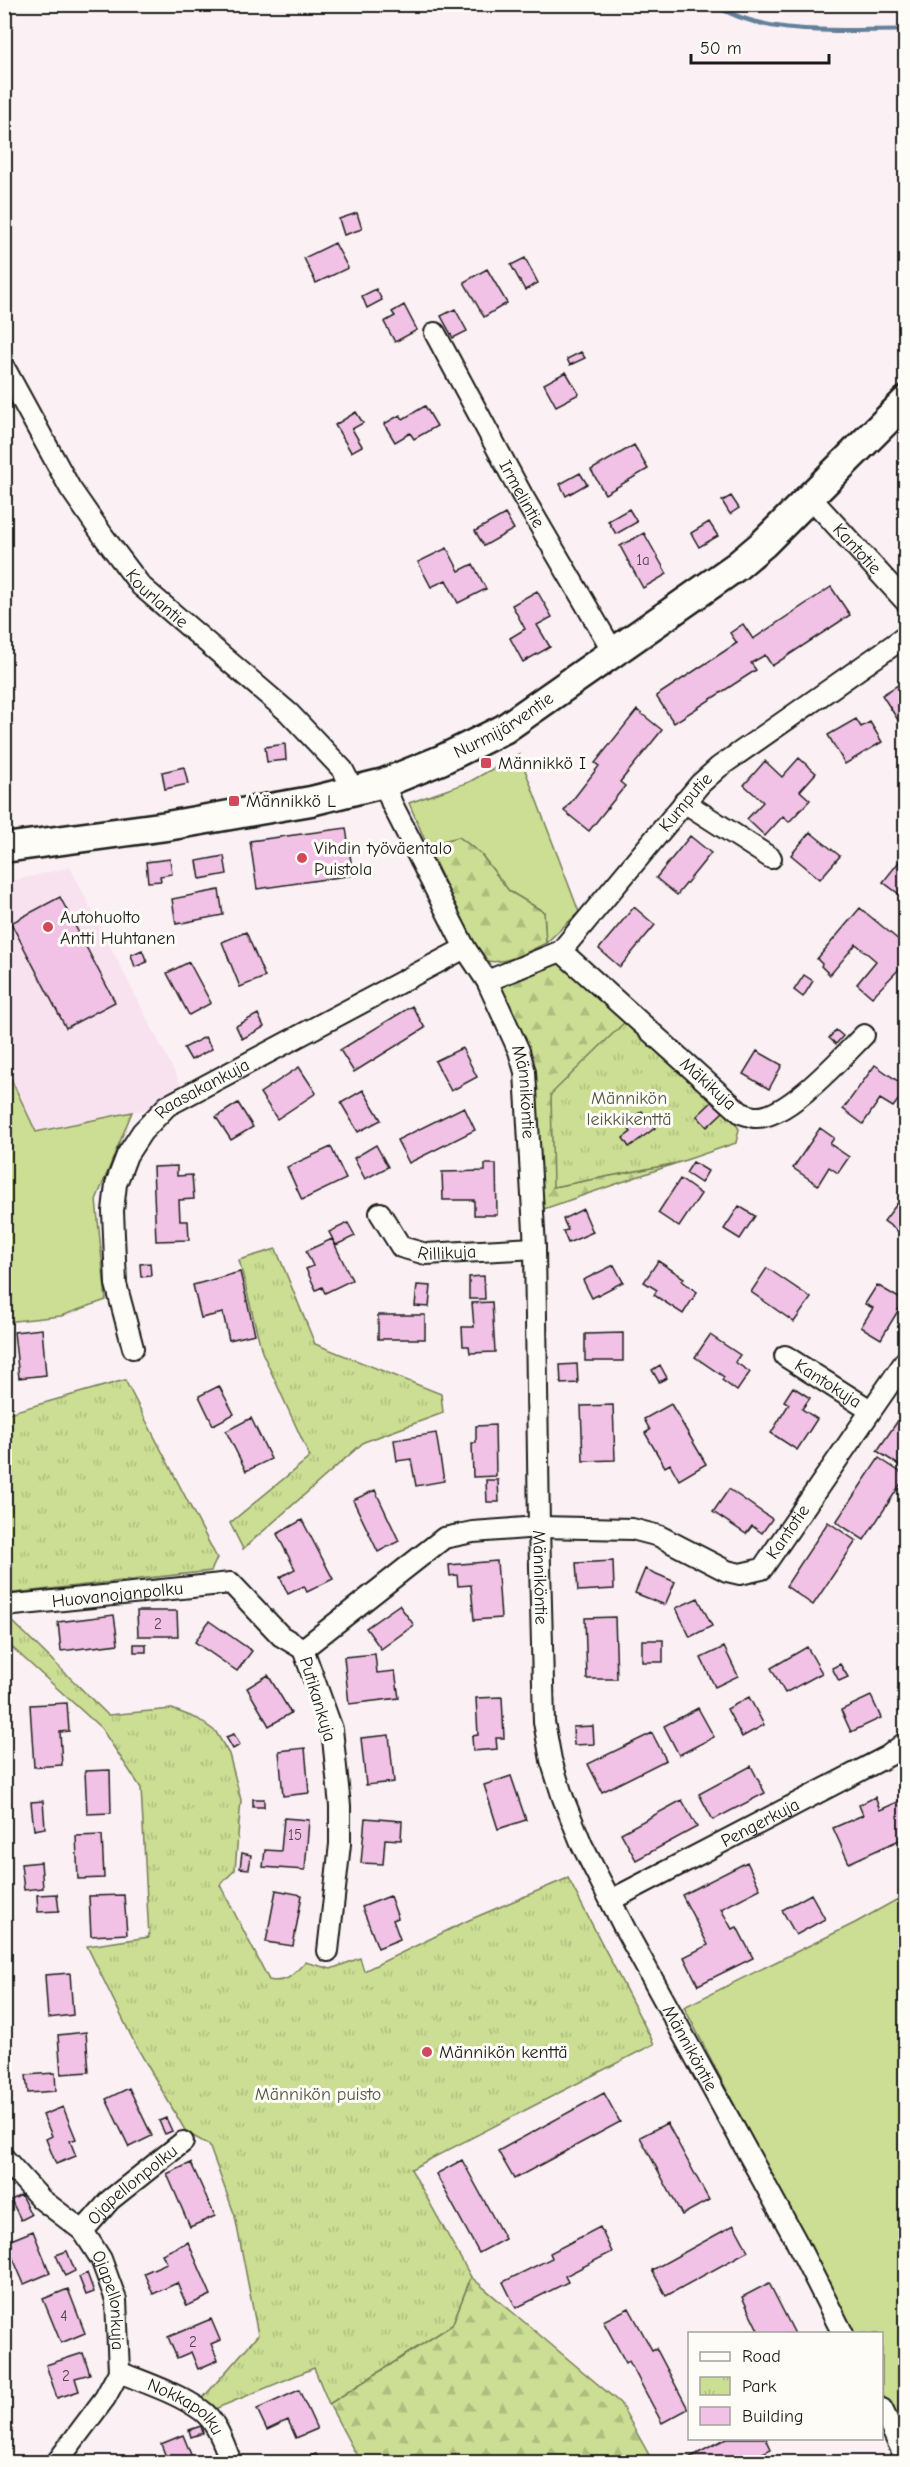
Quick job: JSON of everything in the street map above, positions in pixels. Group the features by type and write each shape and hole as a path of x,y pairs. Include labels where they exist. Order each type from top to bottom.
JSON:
{"street":[{"name":"Irmelintie","path":"435,333 522,495 614,653"},
{"name":"Kourlantie","path":"4,367 70,488 141,586 289,712 343,770 354,792"},
{"name":"Nurmijärventie","path":"4,848 167,826 354,792 384,783 441,760 504,729 737,566 763,544 906,401"},
{"name":"Kantotie","path":"810,496 906,602"},
{"name":"Kumputie","path":"487,981 561,951 684,802 719,767 906,636"},
{"name":"Männiköntie","path":"384,783 392,804 465,948 487,981 519,1051 525,1072 536,1248 544,1722 551,1760 578,1836 625,1929 795,2239 842,2332"},
{"path":"684,802 771,858"},
{"name":"Raasakankuja","path":"133,1348 116,1284 113,1211 116,1184 127,1155 142,1132 167,1106 465,948"},
{"name":"Mäkikuja","path":"561,951 741,1113 756,1118 777,1111 810,1089 864,1035"},
{"name":"Rillikuja","path":"380,1213 400,1247 426,1254 536,1248"},
{"name":"Kantokuja","path":"785,1356 870,1410"},
{"name":"Kantotie","path":"539,1527 632,1529 659,1536 727,1571 740,1574 762,1569 906,1360"},
{"name":"Putikankuja","path":"328,1951 340,1844 340,1806 332,1729 303,1649 444,1538 473,1532 539,1527"},
{"name":"Huovanojanpolku","path":"4,1606 231,1583 281,1636 303,1649"},
{"name":"Pengerkuja","path":"611,1900 888,1756 906,1742"},
{"name":"Ojapellonpolku","path":"83,2231 110,2200 183,2142"},
{"name":"Ojapellonkuja","path":"4,2158 41,2199 83,2231 101,2259 116,2300 119,2372 105,2398 57,2463"},
{"name":"Nokkapolku","path":"119,2372 158,2388 202,2411 220,2434 231,2463"},
{"path":"883,2411 906,2459"}],"shaded area":[{"path":"70,867 181,1085 147,1109 36,1132 5,1064 4,883"}],"green space":[{"path":"519,754 579,912 546,943 544,912 509,891 480,853 459,837 427,845 409,803 469,782"},
{"path":"459,837 480,853 509,891 544,912 546,943 497,962 481,959 427,845"},
{"path":"552,963 568,966 627,1020 553,1187 677,1163 541,1210 533,1057 499,991 505,980"},
{"name":"Männikön leikkikenttä","path":"627,1020 732,1118 739,1129 736,1143 677,1163 553,1187 551,1094"},
{"path":"4,1064 36,1132 132,1112 96,1200 106,1300 61,1316 5,1322"},
{"path":"276,1249 315,1344 441,1394 443,1413 364,1442 243,1549 230,1523 310,1457 262,1352 239,1260"},
{"path":"125,1380 217,1558 211,1571 5,1594 5,1414"},
{"name":"Männikön puisto","path":"5,1614 108,1715 172,1709 198,1719 216,1732 229,1754 241,1800 235,1870 220,1885 269,1980 285,1979 294,1974 305,1962 331,1969 360,1958 364,1971 469,1920 568,1878 654,2044 411,2169 471,2277 452,2325 329,2404 314,2368 215,2409 202,2399 258,2335 235,2216 209,2145 186,2132 135,2044 87,1946 149,1937 141,1788 101,1728 5,1641"},
{"path":"905,1895 905,2439 883,2394 883,2332 851,2332 684,2007 855,1923"},
{"path":"471,2277 620,2403 653,2462 360,2462 329,2404 452,2325"}],"building":[{"path":"357,213 362,229 344,235 339,219"},
{"path":"335,243 348,268 316,283 304,258"},
{"path":"525,258 538,283 525,290 511,265"},
{"path":"487,269 507,303 484,317 464,282"},
{"path":"376,289 382,300 367,308 362,296"},
{"path":"404,305 417,330 395,342 384,322 395,316 392,312"},
{"path":"455,309 467,331 453,338 441,316"},
{"path":"581,352 585,358 570,365 567,359"},
{"path":"566,372 579,394 556,406 544,384"},
{"path":"425,406 437,426 414,439 410,433 395,442 384,424 400,415 403,419"},
{"path":"356,412 363,423 352,429 362,446 351,452 335,425"},
{"path":"634,445 648,469 605,494 591,470"},
{"path":"580,473 587,484 566,496 560,484"},
{"path":"731,496 739,508 730,514 722,501"},
{"path":"629,509 637,522 616,534 608,521"},
{"path":"505,514 514,529 484,546 475,531"},
{"path":"709,522 718,536 699,547 691,533"},
{"path":"644,533 667,574 643,588 620,546"},
{"path":"447,548 459,571 473,564 486,589 458,603 446,580 431,587 418,562"},
{"path":"831,587 850,615 772,666 765,655 751,663 756,670 674,723 656,696 737,643 730,633 743,624 753,639"},
{"path":"537,591 552,617 537,625 550,647 523,662 510,638 525,629 512,605"},
{"path":"906,680 906,715 898,720 882,695"},
{"path":"637,710 662,730 620,782 625,786 589,831 564,811 599,766 595,763"},
{"path":"856,719 861,727 870,722 882,742 845,764 828,735"},
{"path":"285,744 286,760 267,762 265,747"},
{"path":"799,758 816,773 800,791 810,800 789,822 783,816 765,836 747,819 763,802 744,785 765,761 782,777"},
{"path":"184,767 188,784 165,789 162,772"},
{"name":"Vihdin työväentalo Puistola","path":"346,828 353,875 257,889 250,841"},
{"path":"810,832 840,856 820,879 791,855"},
{"path":"690,836 711,853 677,895 656,878"},
{"path":"906,853 906,894 903,897 883,882"},
{"path":"224,856 227,874 200,879 197,861"},
{"path":"170,859 172,874 160,876 161,881 148,882 146,862"},
{"path":"219,890 223,915 176,924 172,899"},
{"path":"60,897 115,1002 66,1028 11,923"},
{"path":"634,907 655,925 620,967 599,949"},
{"path":"860,908 906,946 906,962 872,997 857,984 876,961 856,944 830,975 817,959"},
{"path":"246,932 265,977 240,987 222,942"},
{"path":"142,950 147,962 135,967 131,955"},
{"path":"189,962 211,1003 189,1015 167,973"},
{"path":"804,975 813,981 803,997 794,990"},
{"path":"412,1006 425,1028 354,1072 340,1050"},
{"path":"258,1014 264,1027 242,1039 236,1026"},
{"path":"836,1030 843,1036 836,1044 829,1038"},
{"path":"205,1037 212,1049 191,1060 184,1048"},
{"path":"462,1048 477,1077 451,1091 435,1061"},
{"path":"757,1051 782,1065 769,1089 743,1074"},
{"path":"875,1065 906,1087 906,1090 893,1107 880,1099 863,1124 843,1109"},
{"path":"299,1067 316,1093 277,1119 260,1093"},
{"path":"363,1090 381,1120 358,1132 341,1103"},
{"path":"713,1101 723,1112 707,1127 697,1116"},
{"path":"238,1103 253,1127 231,1140 216,1117"},
{"path":"464,1107 475,1130 409,1163 397,1140"},
{"path":"642,1111 655,1128 629,1147 623,1138 631,1132 625,1124"},
{"path":"820,1128 834,1138 830,1144 849,1157 838,1173 829,1167 818,1185 793,1168"},
{"path":"376,1145 388,1167 365,1179 354,1158"},
{"path":"331,1147 346,1179 302,1200 287,1167"},
{"path":"693,1162 708,1171 701,1183 686,1173"},
{"path":"485,1164 496,1164 497,1215 474,1215 474,1200 443,1200 442,1172 485,1171"},
{"path":"177,1166 177,1176 192,1175 194,1199 179,1200 180,1221 188,1221 189,1240 156,1241 153,1167"},
{"path":"680,1179 701,1194 679,1227 658,1213"},
{"path":"906,1192 906,1237 884,1221"},
{"path":"739,1206 755,1216 740,1239 724,1229"},
{"path":"583,1209 593,1232 568,1243 563,1231 568,1230 563,1219"},
{"path":"348,1223 355,1236 336,1245 329,1232"},
{"path":"332,1239 352,1280 325,1293 322,1287 316,1290 306,1269 313,1266 306,1251"},
{"path":"658,1261 684,1278 682,1281 697,1292 683,1314 654,1295 657,1290 644,1282"},
{"path":"150,1263 151,1276 141,1277 140,1264"},
{"path":"614,1265 623,1282 592,1298 583,1280"},
{"path":"767,1268 811,1298 794,1322 751,1292"},
{"path":"240,1272 255,1334 229,1340 223,1313 201,1318 193,1285"},
{"path":"484,1276 485,1299 469,1299 469,1277"},
{"path":"417,1285 431,1286 429,1307 415,1306"},
{"path":"877,1285 904,1301 881,1339 861,1327 873,1308 865,1304"},
{"path":"492,1302 495,1352 470,1353 469,1346 463,1346 462,1327 474,1327 472,1303"},
{"path":"378,1315 425,1315 425,1339 378,1339"},
{"path":"42,1329 46,1375 19,1378 14,1332"},
{"path":"623,1333 623,1361 585,1361 585,1334"},
{"path":"710,1335 740,1355 735,1362 750,1372 737,1391 722,1380 724,1377 695,1357"},
{"path":"577,1364 578,1383 561,1384 560,1365"},
{"path":"660,1365 667,1378 659,1382 652,1370"},
{"path":"219,1386 234,1414 213,1425 199,1396"},
{"path":"793,1387 810,1398 802,1409 817,1419 797,1450 771,1433 789,1404 784,1401"},
{"path":"671,1404 706,1464 679,1480 670,1464 665,1467 645,1433 650,1430 644,1419"},
{"path":"613,1405 615,1460 583,1461 581,1406"},
{"path":"906,1409 906,1468 905,1469 877,1451"},
{"path":"251,1418 271,1459 246,1471 226,1431"},
{"path":"495,1425 496,1476 473,1477 472,1443 476,1443 476,1426"},
{"path":"436,1433 444,1481 416,1486 411,1459 397,1461 394,1440"},
{"path":"879,1458 906,1476 864,1540 836,1522"},
{"path":"486,1480 498,1480 499,1502 487,1502"},
{"path":"729,1489 772,1519 762,1533 752,1526 746,1534 713,1512"},
{"path":"375,1490 399,1541 378,1552 353,1500"},
{"path":"302,1520 333,1579 307,1592 304,1586 288,1594 280,1577 295,1569 277,1534"},
{"path":"828,1522 856,1541 813,1605 786,1586"},
{"path":"497,1561 501,1618 474,1620 471,1585 458,1586 457,1575 450,1576 449,1565"},
{"path":"613,1561 614,1589 578,1591 576,1563"},
{"path":"645,1569 675,1582 665,1605 635,1593"},
{"path":"698,1598 712,1626 690,1637 676,1608"},
{"path":"399,1605 414,1625 381,1649 366,1628"},
{"path":"137,1611 177,1611 178,1636 138,1636"},
{"path":"114,1615 118,1644 61,1651 58,1622"},
{"path":"615,1617 617,1679 587,1679 585,1618"},
{"path":"209,1621 252,1651 237,1671 195,1642"},
{"path":"642,1640 663,1640 663,1662 642,1662"},
{"path":"134,1644 146,1644 146,1652 134,1652"},
{"path":"724,1647 738,1676 715,1687 701,1658"},
{"path":"807,1647 822,1673 785,1693 771,1668"},
{"path":"375,1654 377,1673 395,1671 399,1698 349,1704 344,1657"},
{"path":"840,1664 848,1677 839,1681 832,1668"},
{"path":"268,1675 291,1713 269,1726 247,1688"},
{"path":"871,1696 881,1718 851,1732 841,1710"},
{"path":"502,1697 504,1738 496,1738 497,1749 473,1751 472,1736 478,1735 476,1698"},
{"path":"749,1697 764,1725 742,1737 727,1709"},
{"path":"67,1703 69,1731 60,1732 62,1765 34,1767 30,1705"},
{"path":"698,1708 714,1737 679,1755 664,1726"},
{"path":"593,1726 594,1744 574,1745 573,1727"},
{"path":"652,1733 666,1760 602,1792 588,1764"},
{"path":"234,1734 240,1745 233,1749 226,1737"},
{"path":"389,1735 394,1782 366,1785 361,1738"},
{"path":"305,1748 309,1793 283,1796 279,1751"},
{"path":"751,1766 765,1793 713,1820 699,1794"},
{"path":"110,1770 111,1813 87,1814 85,1771"},
{"path":"511,1776 526,1820 498,1829 484,1785"},
{"path":"875,1797 880,1810 902,1800 906,1808 906,1837 849,1863 833,1828 863,1815 859,1805"},
{"path":"253,1799 264,1799 264,1807 253,1807"},
{"path":"682,1800 697,1827 636,1860 621,1833"},
{"path":"43,1801 45,1828 34,1830 31,1802"},
{"path":"284,1818 309,1820 305,1870 263,1867 265,1850 281,1851"},
{"path":"365,1818 402,1821 401,1840 385,1839 383,1864 361,1863"},
{"path":"102,1835 104,1878 78,1879 76,1836"},
{"path":"242,1853 251,1855 249,1869 240,1868"},
{"path":"41,1862 43,1888 24,1890 21,1864"},
{"path":"747,1862 760,1889 721,1909 732,1929 737,1927 753,1958 698,1985 684,1957 708,1945 682,1895"},
{"path":"276,1890 302,1895 293,1946 266,1942"},
{"path":"57,1894 59,1911 38,1912 37,1895"},
{"path":"811,1894 825,1919 796,1935 782,1910"},
{"path":"124,1895 127,1934 91,1936 89,1896"},
{"path":"390,1896 398,1918 393,1920 400,1939 378,1948 362,1907"},
{"path":"70,1973 73,2015 48,2018 45,1975"},
{"path":"86,2032 89,2072 61,2074 58,2035"},
{"path":"55,2073 56,2091 28,2093 26,2075"},
{"path":"129,2088 152,2136 129,2147 106,2099"},
{"path":"604,2093 620,2122 514,2179 498,2151"},
{"path":"63,2107 76,2139 70,2141 76,2156 56,2164 46,2139 52,2136 43,2115"},
{"path":"166,2118 172,2131 165,2134 159,2121"},
{"path":"667,2123 709,2200 682,2215 640,2137"},
{"path":"462,2160 505,2239 479,2253 436,2174"},
{"path":"191,2163 215,2216 190,2227 167,2174"},
{"path":"21,2195 31,2215 21,2220 11,2200"},
{"path":"734,2225 748,2251 666,2296 652,2270"},
{"path":"600,2227 612,2252 565,2276 568,2282 516,2308 503,2282 552,2258 550,2253"},
{"path":"33,2231 50,2273 24,2284 6,2242"},
{"path":"188,2242 211,2295 187,2306 177,2283 153,2294 144,2273 167,2263 162,2254"},
{"path":"67,2251 75,2271 65,2276 56,2255"},
{"path":"87,2273 94,2292 86,2295 79,2277"},
{"path":"769,2283 794,2332 759,2332 742,2297"},
{"path":"68,2289 85,2333 61,2343 43,2299"},
{"path":"629,2308 652,2350 656,2348 688,2409 662,2423 629,2361 626,2363 603,2321"},
{"path":"211,2319 220,2340 211,2344 218,2360 198,2369 191,2352 177,2358 168,2337"},
{"path":"83,2353 90,2374 75,2378 79,2391 57,2398 46,2365"},
{"path":"299,2390 317,2429 296,2438 288,2420 267,2430 257,2409"},
{"path":"201,2426 203,2433 191,2437 189,2430"},
{"path":"183,2435 194,2462 168,2462 161,2444"},
{"path":"723,2440 767,2440 771,2449 745,2462 681,2462"},
{"path":"316,2454 320,2462 295,2462"}],"waterway":[{"path":"713,4 734,15 758,23 782,27 832,31 906,30"}],"place":[{"name":"Männikkö I","path":"486,763"},
{"name":"Männikkö L","path":"234,801"},
{"name":"Vihdin työväentalo Puistola","path":"302,858"},
{"name":"Autohuolto Antti Huhtanen","path":"48,927"},
{"name":"Männikön kenttä","path":"427,2052"}]}
